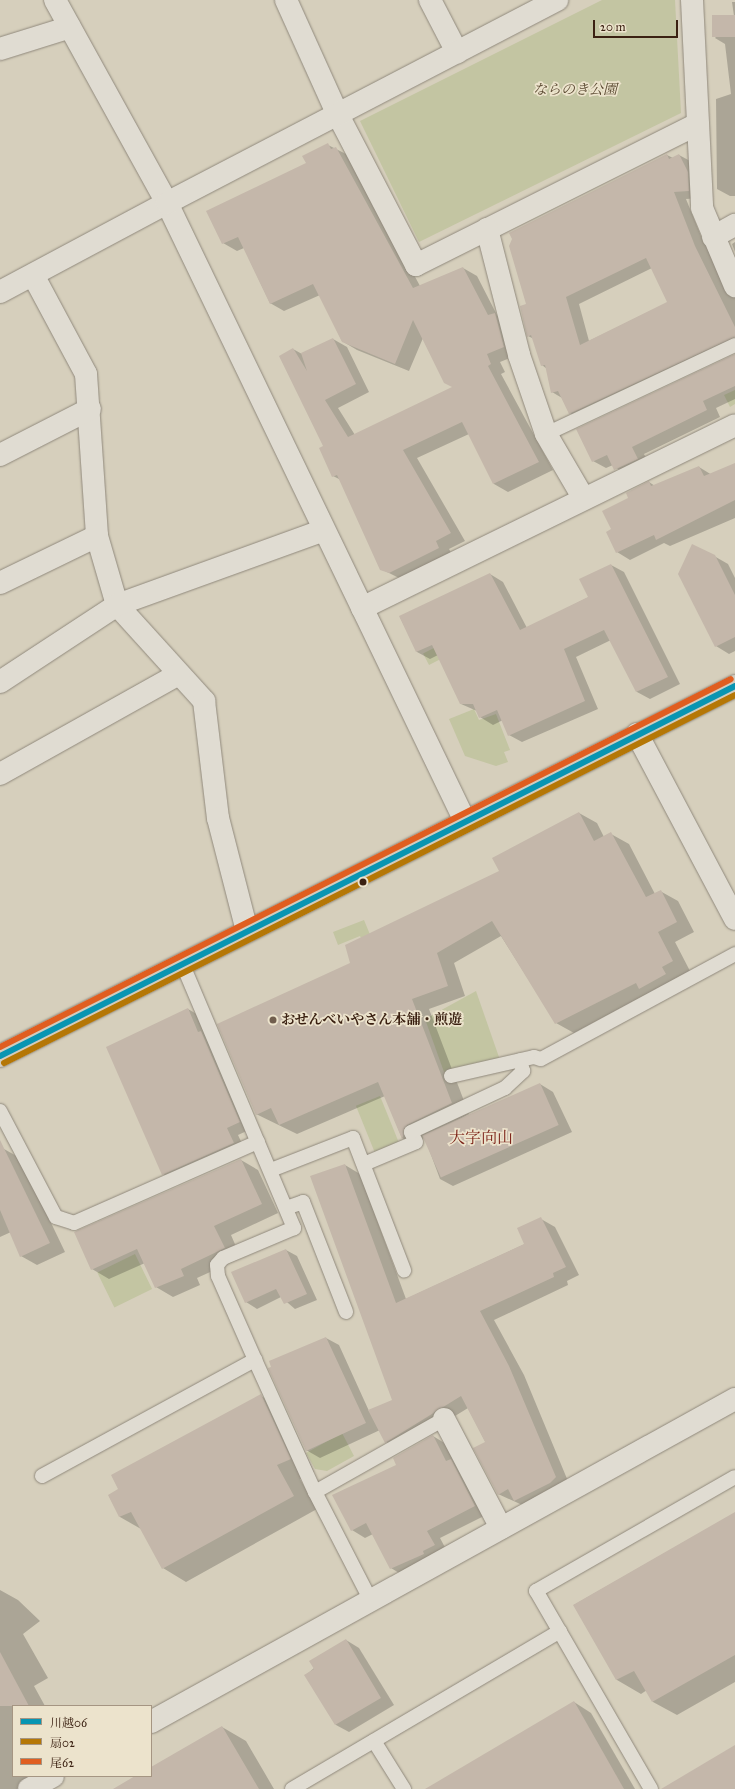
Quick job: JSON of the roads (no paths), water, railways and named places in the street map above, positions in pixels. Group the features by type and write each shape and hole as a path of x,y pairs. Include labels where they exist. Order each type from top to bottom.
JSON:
{"main road":[{"path":"0,1056 735,686"}],"street":[{"path":"55,0 167,202 465,821"},
{"path":"286,0 338,115 416,265 698,124"},
{"path":"430,0 457,52"},
{"path":"0,292 167,202 338,115 557,0"},
{"path":"692,0 702,208 735,286"},
{"path":"0,49 70,27"},
{"path":"713,237 735,225"},
{"path":"487,229 519,355 546,434 584,499"},
{"path":"33,275 86,374 90,409 97,536 117,606 204,701 218,818 247,931"},
{"path":"0,455 90,409"},
{"path":"362,608 735,425"},
{"path":"0,682 117,606 324,530"},
{"path":"0,583 97,536"},
{"path":"0,774 179,674"},
{"path":"637,734 735,919"},
{"path":"152,1721 735,1399"},
{"path":"444,1419 501,1528"},
{"path":"29,1789 51,1777"}],"lane":[{"path":"546,434 735,345"},
{"path":"451,1076 520,1060 541,1059 735,954"},
{"path":"182,964 271,1170 294,1228 223,1258 217,1265 218,1276 315,1492 371,1601"},
{"path":"364,1164 416,1142 411,1132 505,1088 523,1071 520,1060"},
{"path":"0,1111 56,1217 74,1223 258,1142"},
{"path":"271,1170 353,1138 404,1270"},
{"path":"286,1208 302,1202 346,1312"},
{"path":"42,1476 255,1360"},
{"path":"315,1492 444,1419"},
{"path":"651,1789 536,1591 735,1477"},
{"path":"292,1789 560,1631"},
{"path":"374,1741 404,1789"}],"place":[{"name":"おせんべいやさん本舗・煎遊","path":"273,1020"}],"district":[{"name":"大字向山","path":"481,1138"}],"park label":[{"name":"ならのき公園","path":"575,90"}]}
